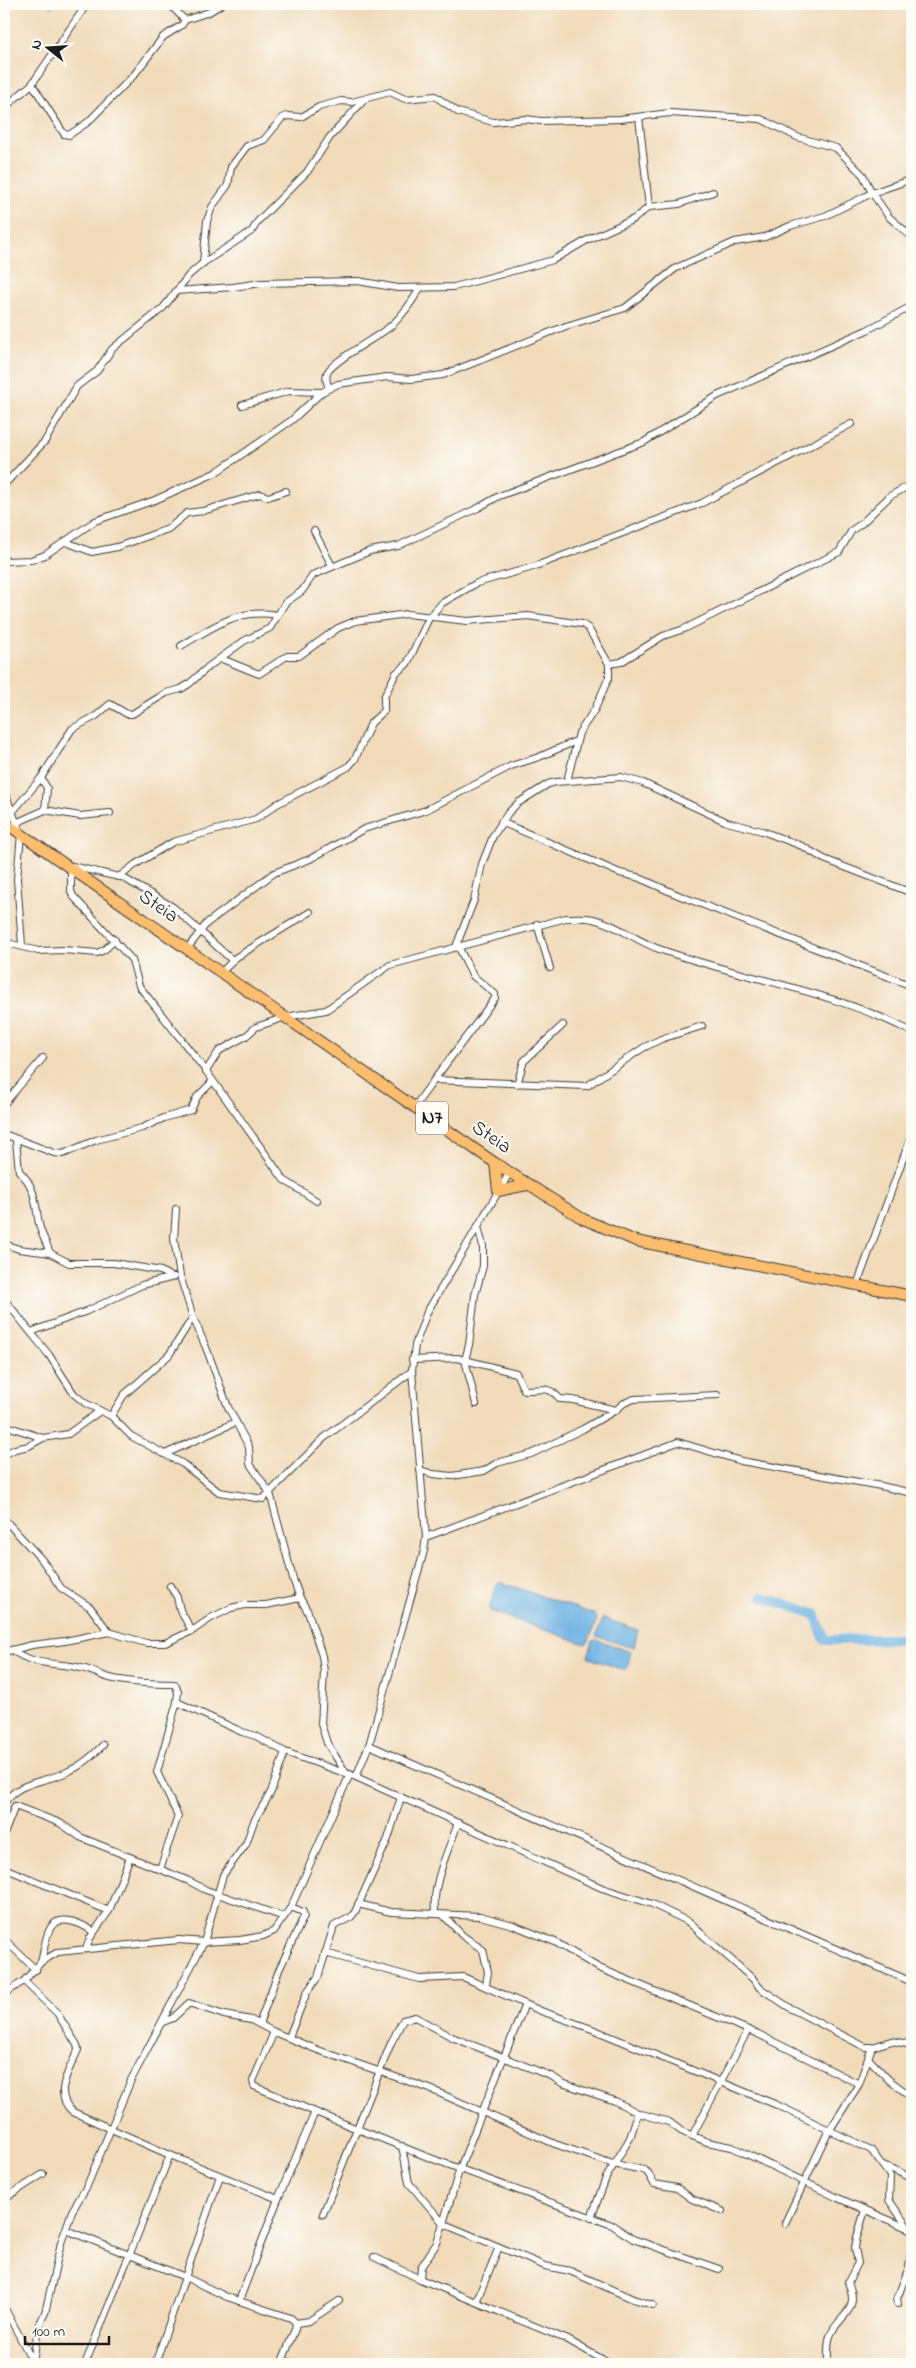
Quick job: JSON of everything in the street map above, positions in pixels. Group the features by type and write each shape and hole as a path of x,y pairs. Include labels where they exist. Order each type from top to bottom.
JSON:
{"main road":[{"name":"Steia","path":"4,822 495,1163 583,1219 636,1240 912,1296"},
{"path":"495,1163 498,1191 527,1184"}],"street":[{"path":"4,108 32,84 86,4"},
{"path":"170,4 185,20"},
{"path":"32,84 64,134 69,135 88,122 129,80 163,37 182,25 185,20 209,12 222,4"},
{"path":"203,263 207,220 212,207 228,185 231,167 247,146 264,140 282,118 287,116 301,117 319,107 341,101 352,102 390,92 405,99 432,95 458,112 493,122 526,119 541,121 639,117 670,114 761,119 797,137 836,148 859,170 889,217 912,237"},
{"path":"4,485 48,436 77,386 94,374 112,349 160,311 189,275 203,263 252,231 258,221 307,172 330,137 365,99"},
{"path":"639,117 649,207"},
{"path":"4,561 37,558 66,542 96,521 155,500 215,473 292,420 325,390 342,383 387,377 411,380 443,375 566,326 625,308 676,268 735,242 765,237 790,226 826,216 872,193 912,179"},
{"path":"176,291 261,283 358,281 390,287 454,287 553,260 589,239 634,219 649,207 680,204 713,192"},
{"path":"325,390 326,379 330,370 371,338 391,326 410,305 420,288"},
{"path":"4,822 41,778 72,729 96,716 107,705 112,705 127,714 132,714 166,693 189,684 208,667 222,659 244,641 270,628 285,603 302,591 310,578 332,566 370,551 398,546 499,496 644,442 717,396 867,330 912,306"},
{"path":"242,405 289,391 325,390"},
{"path":"317,1201 284,1180 206,1072 139,986 132,960 72,896 68,866 115,878 173,842 256,819 277,804 348,767 355,759 371,723 384,711 384,696 396,673 407,664 429,618 442,603 472,586 533,567 702,503 851,424"},
{"path":"608,664 621,662 663,636 684,629 839,552 852,530 890,496 912,484"},
{"path":"66,542 92,552 117,547 168,529 187,513 203,512 260,494 268,497 286,491"},
{"path":"314,531 332,566"},
{"path":"182,646 221,622 262,613 277,615"},
{"path":"222,659 259,674 287,656 299,656 347,623 407,614 467,622 528,616 582,624 588,628 608,664 606,686 576,741 567,781"},
{"path":"187,949 207,923 274,873 310,859 364,828 426,810 510,766 539,757 576,741"},
{"path":"415,1106 495,998 494,994 469,970 458,947 458,940 474,900 488,847 501,822 518,803 548,784 621,777 643,783 727,822 762,831 802,846 824,859 912,894"},
{"path":"41,778 46,788 45,810"},
{"path":"4,791 18,822 21,834 17,879 22,945"},
{"path":"18,822 45,810 73,816 110,813"},
{"path":"501,822 611,869 637,877 678,895 912,986"},
{"path":"120,876 166,901 232,960"},
{"path":"222,972 232,960 310,912"},
{"path":"206,1072 219,1051 246,1036 256,1026 286,1017 326,1010 390,965 517,932 537,924 566,918 592,919 623,931 657,949 839,1000 889,1020 912,1032"},
{"path":"537,924 550,968"},
{"path":"4,942 22,945 38,951 63,950 97,954 115,940"},
{"path":"517,1084 524,1062 563,1025"},
{"path":"434,1080 587,1086 643,1048 661,1039 702,1026"},
{"path":"4,1104 43,1058"},
{"path":"4,1134 54,1153 63,1154 96,1140 142,1128 164,1118 191,1110 197,1097 212,1082"},
{"path":"857,1285 912,1134"},
{"path":"16,1140 19,1171 27,1178 37,1203 40,1226 50,1253"},
{"path":"4,1994 24,1981 42,1962 58,1952 179,1940 204,1942 263,1936 274,1930 291,1907 351,1775 369,1745 422,1561 426,1537 412,1371 412,1360 419,1329 427,1312 510,1172"},
{"path":"176,1209 174,1239 180,1276 192,1317 236,1422 249,1447 251,1466 270,1493 300,1598 308,1612 322,1656 324,1672 321,1724 327,1743 351,1775"},
{"path":"476,1404 464,1360 469,1345 475,1295 483,1266 483,1246 478,1228"},
{"path":"4,1244 19,1249 50,1253 69,1262 114,1262 158,1270 171,1277"},
{"path":"30,1332 87,1311 142,1285 180,1276"},
{"path":"4,1301 53,1360 74,1394 85,1403 111,1416 131,1436 166,1454 225,1494 259,1500 270,1493 324,1438 412,1371"},
{"path":"111,1416 124,1395 169,1356 192,1317"},
{"path":"412,1360 448,1357 464,1360 516,1374 524,1390 548,1389 555,1392 560,1400 573,1400 616,1410"},
{"path":"420,1470 433,1474 452,1476 484,1471 497,1464 531,1454 616,1410 624,1403 645,1397 717,1395"},
{"path":"4,1455 15,1449 30,1446 43,1438 68,1434 100,1411"},
{"path":"166,1454 236,1422"},
{"path":"4,1425 43,1438"},
{"path":"426,1537 678,1442 741,1461 912,1493"},
{"path":"4,1519 42,1560 57,1584 90,1607 109,1632"},
{"path":"170,1586 177,1597 180,1610 192,1631"},
{"path":"4,1652 109,1632 155,1644 165,1643 192,1631 211,1618 231,1608 245,1605 266,1605 300,1598"},
{"path":"12,1650 34,1660 66,1667 87,1669 100,1675 125,1681 175,1684 178,1692 177,1702 157,1772 178,1816 160,1869"},
{"path":"177,1702 242,1732 256,1736 285,1752 351,1775 602,1888 652,1904 687,1921 754,1979 760,1988 790,2008 816,2020 837,2034 865,2047 872,2047 892,2041 912,2045"},
{"path":"103,1745 83,1764 68,1772 18,1790 10,1794 5,1801 60,1823 80,1836 218,1894 284,1917"},
{"path":"369,1745 912,1982"},
{"path":"33,2363 38,2326 45,2313 72,2211 87,2186 131,2080 204,1942 223,1875 246,1844 254,1821 271,1792 285,1752"},
{"path":"289,2037 307,1992 318,1976 334,1926 351,1918 358,1904 388,1839 401,1797"},
{"path":"4,1834 15,1806"},
{"path":"435,1914 434,1898 436,1887 458,1823"},
{"path":"86,1949 94,1932 109,1911 130,1857"},
{"path":"4,1868 109,1911"},
{"path":"358,1904 391,1912 480,1916 551,1940 599,1968 748,2030 859,2084"},
{"path":"259,2024 304,1916 304,1912 291,1907"},
{"path":"443,1915 463,1936 483,1950 488,1972 486,1985"},
{"path":"42,1962 50,1930 54,1925 61,1922 77,1922 94,1932"},
{"path":"4,1939 36,1970"},
{"path":"325,1953 419,1979 463,1977 486,1985 525,2004 592,2029 830,2129 869,2148 890,2176 889,2200 910,2229"},
{"path":"24,1981 57,2013 77,2045 78,2050 62,2089 62,2098 65,2105 73,2112 170,2155 278,2199"},
{"path":"163,2022 173,2018 189,2003 224,2015 251,2020 274,2032 318,2050 482,2111 555,2144 613,2164 644,2170 648,2173 654,2184 677,2188 692,2199 722,2211"},
{"path":"420,2279 421,2267 437,2243 460,2168 525,2004"},
{"path":"323,2214 381,2072 394,2035 403,2020 408,2017 415,2017 452,2037 553,2077 562,2083 615,2101 638,2113 668,2122 692,2136 713,2144 732,2147 803,2182 910,2229"},
{"path":"692,2136 748,2030"},
{"path":"274,2032 253,2084 315,2112 612,2226 639,2241 719,2269"},
{"path":"785,2223 830,2129 859,2084 872,2047"},
{"path":"869,2059 889,2080 912,2097"},
{"path":"239,2301 278,2199 315,2112"},
{"path":"591,2218 602,2187 613,2164 630,2138 638,2113"},
{"path":"402,2146 409,2183 444,2224 545,2266 570,2271 633,2299 653,2305"},
{"path":"87,2364 128,2256 170,2155"},
{"path":"882,2165 912,2178"},
{"path":"4,2199 43,2174"},
{"path":"155,2364 220,2176"},
{"path":"828,2364 830,2337 848,2312 852,2301 852,2292 848,2282 858,2263 856,2243 864,2210"},
{"path":"66,2230 239,2301 291,2318 296,2323"},
{"path":"898,2304 910,2263 912,2244"},
{"path":"476,2302 499,2247"},
{"path":"374,2257 420,2279 568,2340 607,2362"},
{"path":"296,2323 308,2321 339,2301"},
{"path":"4,2307 33,2363"},
{"path":"295,2364 282,2362 296,2323"}],"water":[{"path":"500,1582 594,1614 597,1619 589,1641 585,1644 490,1611 489,1608 497,1585"},
{"path":"603,1618 638,1630 634,1647 596,1636"},
{"path":"596,1640 631,1652 627,1669 623,1670 590,1658 588,1656 593,1641"}],"waterway":[{"path":"763,1597 815,1614 825,1640 912,1639"}]}
